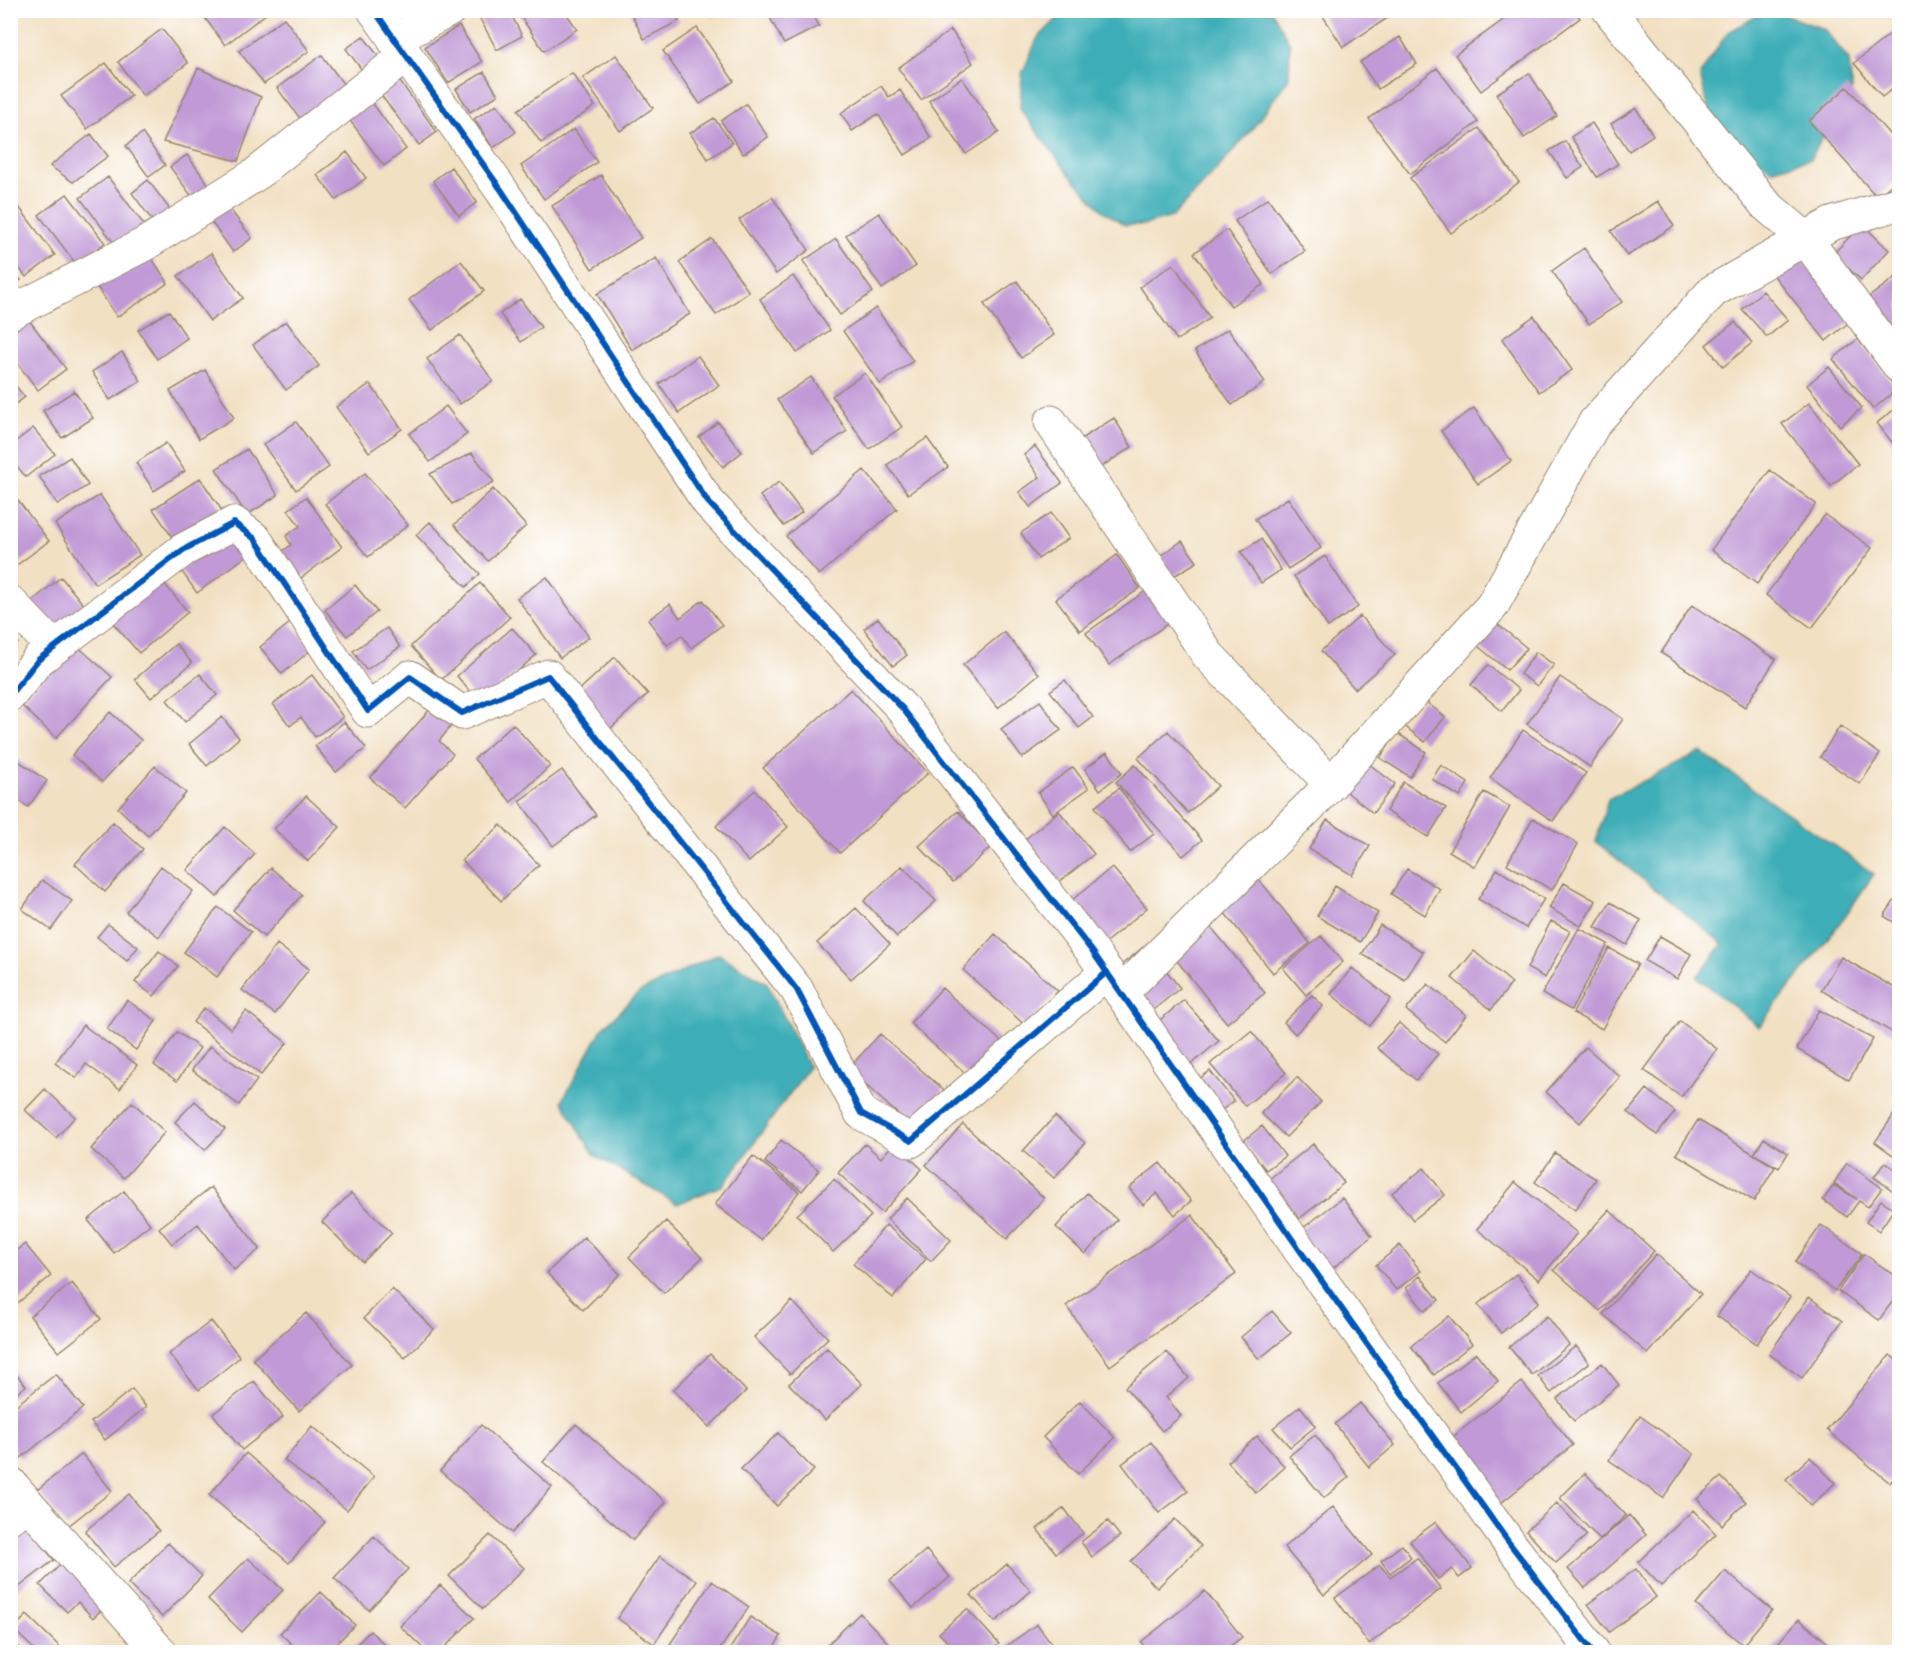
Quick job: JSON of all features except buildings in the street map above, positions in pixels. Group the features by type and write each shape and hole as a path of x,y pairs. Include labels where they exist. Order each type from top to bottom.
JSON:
{"street":[{"path":"374,10 502,191 708,502 903,709 1114,983 1334,1298 1507,1540 1593,1653"},
{"path":"10,313 145,244 255,175 399,48 449,10"},
{"path":"1609,10 1766,205 1805,238 1899,367"},
{"path":"10,695 38,660 183,550 234,523 255,539 368,711 410,677 462,713 548,676 797,990 861,1113 912,1141 1114,983 1331,784 1492,606 1595,422 1713,291 1831,224 1899,203"},
{"path":"1051,422 1208,656 1331,784"},
{"path":"10,602 54,648"},
{"path":"17,1502 160,1653"}],"water":[{"path":"1065,11 1272,11 1290,44 1289,78 1253,128 1172,217 1144,225 1125,225 1103,211 1069,174 1020,109 1022,74 1037,39"},
{"path":"1765,11 1773,11 1824,29 1849,60 1852,89 1810,159 1771,170 1711,119 1700,75 1727,33"},
{"path":"1701,752 1874,874 1843,919 1759,1027 1697,977 1723,944 1596,842 1608,799"},
{"path":"718,954 767,983 809,1067 724,1185 677,1204 594,1155 562,1101 602,1029 640,992"}],"cycle path":[{"path":"374,10 502,191 708,502 903,709 1092,951 1299,1249 1507,1540 1593,1652"},
{"path":"10,695 38,660 183,550 234,523 255,539 368,711 410,677 462,713 548,676 797,990 861,1113 911,1141 1107,972"}]}
